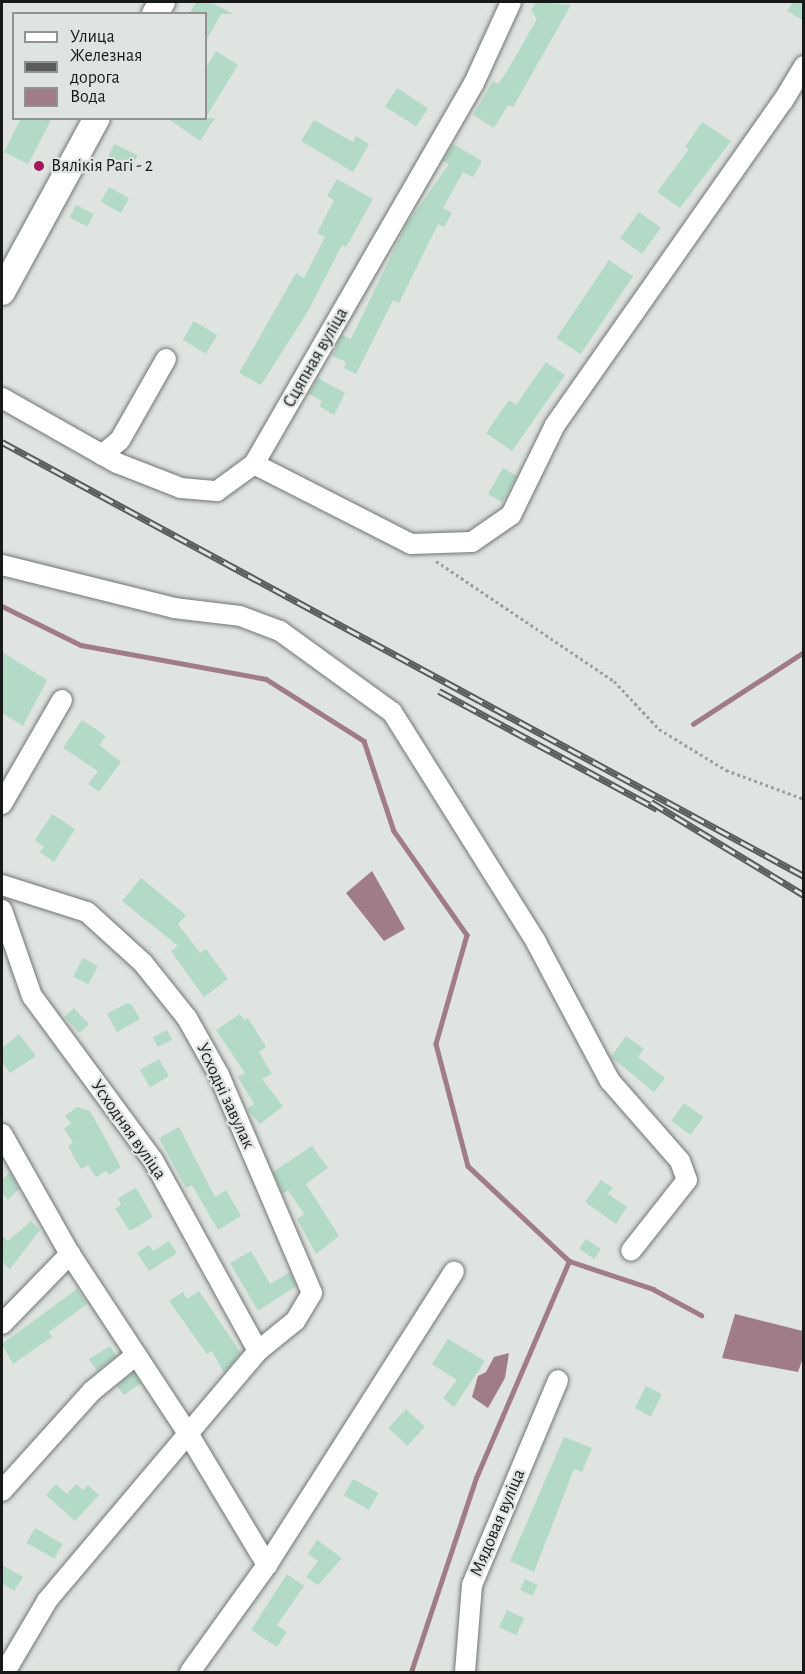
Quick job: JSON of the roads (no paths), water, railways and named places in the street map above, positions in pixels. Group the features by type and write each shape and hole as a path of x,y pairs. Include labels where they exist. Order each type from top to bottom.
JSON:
{"main road":[{"path":"2,292 9,267 96,120"}],"street":[{"name":"Сцяпная вуліца","path":"2,398 102,455 181,488 217,491 254,464 474,83 511,2"},
{"path":"254,464 411,544 472,542 511,515 555,425 783,101 804,66"},
{"path":"102,455 120,440 166,359"},
{"path":"2,565 174,608 240,616 280,631 392,712 536,942 610,1081 680,1161 687,1180 631,1251"},
{"path":"2,804 62,700"},
{"name":"Усходні завулак","path":"2,885 87,912 143,963 187,1018 219,1075 312,1293 295,1321 258,1351"},
{"name":"Усходняя вуліца","path":"2,910 5,934 32,996 153,1160 258,1351"},
{"path":"5,1150 70,1254 189,1435 267,1565"},
{"path":"2,1324 70,1254"},
{"path":"190,1672 267,1565 454,1272"},
{"path":"5,1672 47,1601 258,1351"},
{"path":"2,1491 92,1391 136,1355"},
{"name":"Мядовая вуліца","path":"465,1672 472,1585 558,1380"}],"water":[{"path":"372,871 405,929 384,941 346,893"},
{"path":"735,1314 803,1331 803,1358 798,1372 722,1358"},
{"path":"509,1353 505,1378 488,1408 472,1397 478,1376 486,1372 494,1357"}],"waterway":[{"path":"2,606 81,645 266,679 364,741 394,831 467,935 436,1044 468,1166 569,1261 653,1289 701,1315"},
{"path":"693,724 804,652"},
{"path":"411,1672 476,1478 569,1261"}],"railway":[{"path":"2,442 804,876"},
{"path":"439,691 657,809"},
{"path":"651,802 804,895"}],"place":[{"name":"Вялікія Рагі - 2","path":"39,166"}]}
